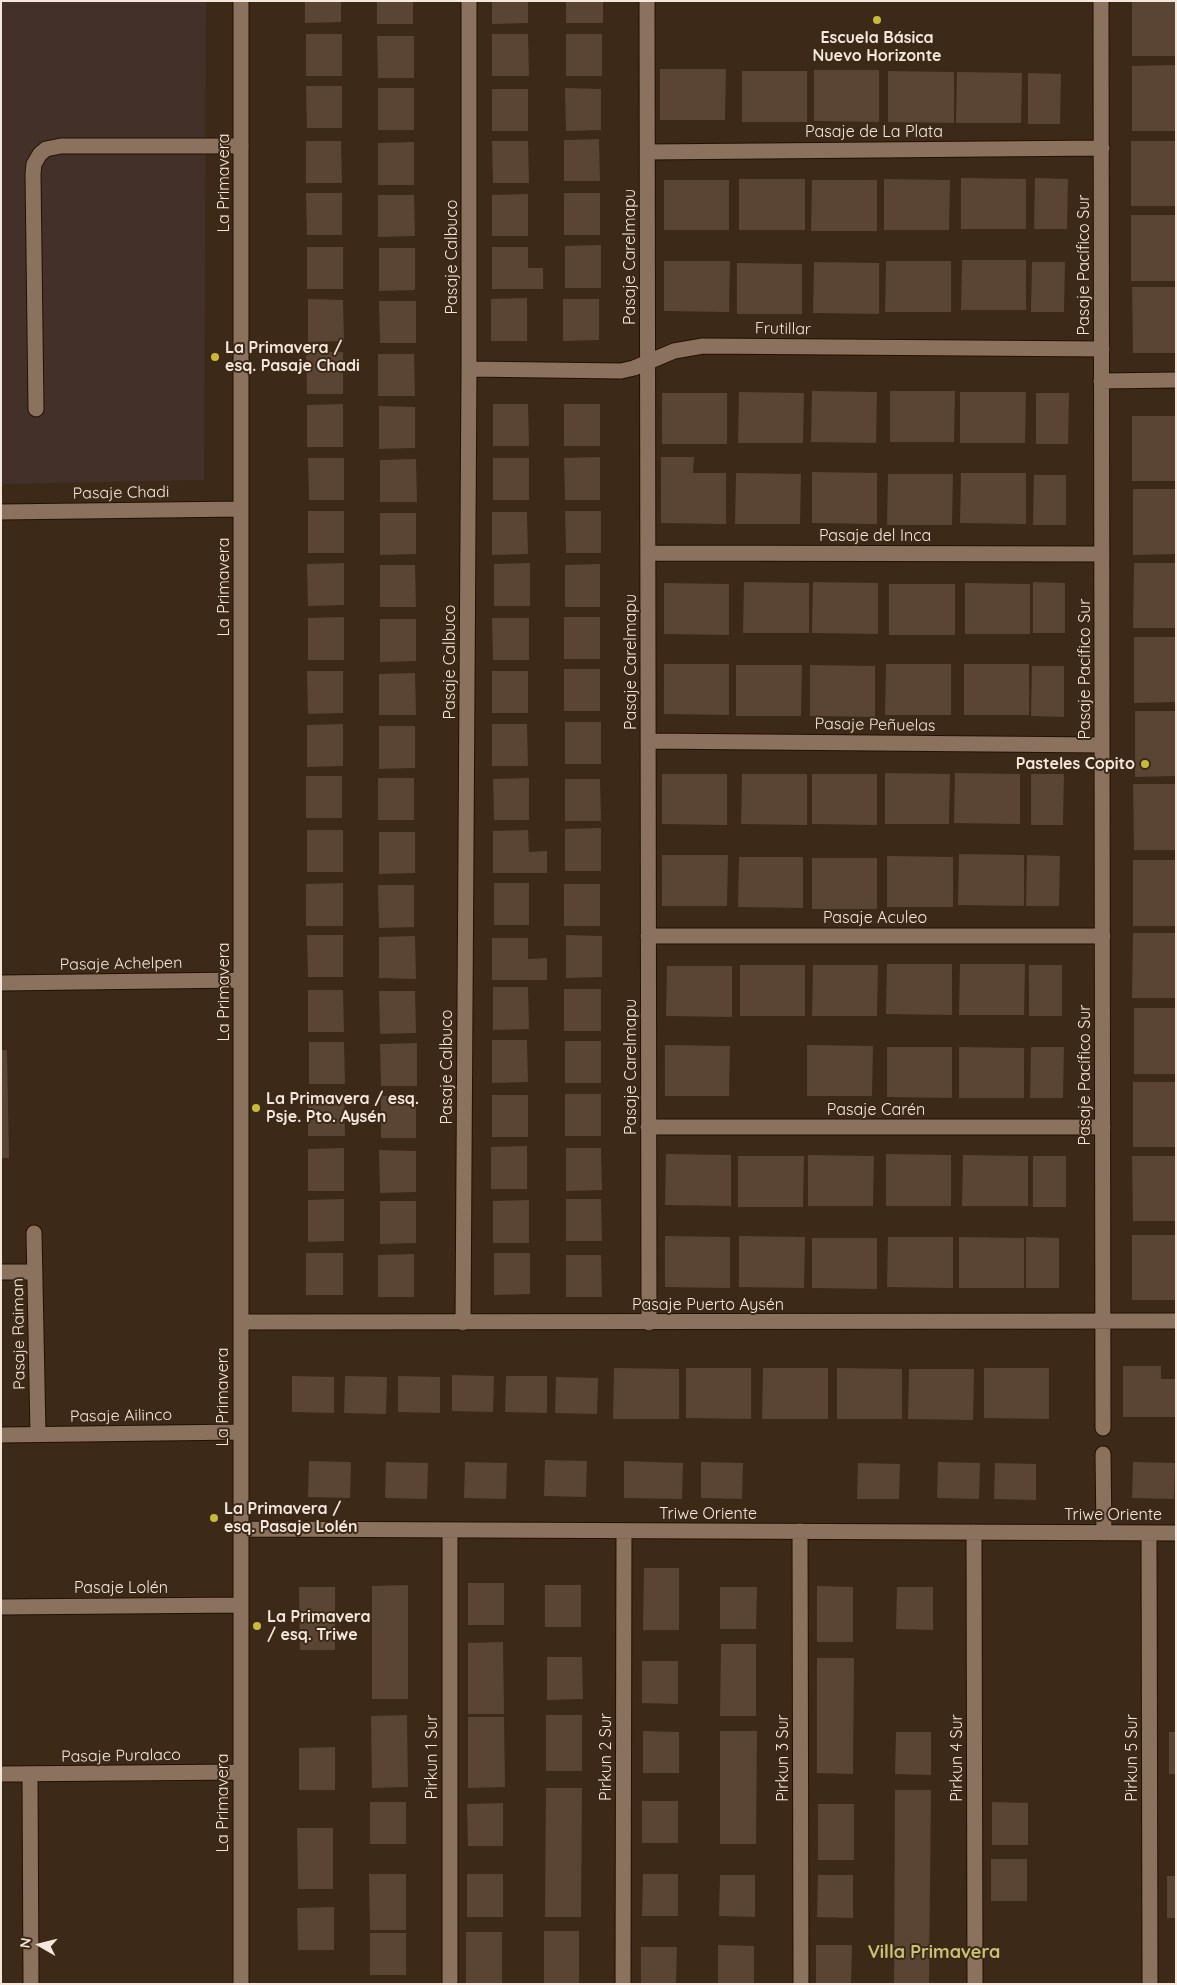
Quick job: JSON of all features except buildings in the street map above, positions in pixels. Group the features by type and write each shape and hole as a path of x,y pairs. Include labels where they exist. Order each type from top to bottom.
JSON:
{"street":[{"name":"La Primavera","path":"241,1984 242,1"},
{"name":"Pasaje Calbuco","path":"463,1323 469,369 469,1"},
{"name":"Pasaje Carelmapu","path":"648,1 649,1323"},
{"name":"Pasaje Pacífico Sur","path":"1101,1 1104,1428"},
{"path":"36,409 33,174 34,164 40,154 46,149 61,146 241,146"},
{"name":"Pasaje de La Plata","path":"648,152 1102,148"},
{"name":"Frutillar","path":"469,369 607,372 634,368 674,350 704,346 1102,349"},
{"path":"1102,381 1176,380"},
{"name":"Pasaje Chadi","path":"1,512 242,509"},
{"name":"Pasaje del Inca","path":"648,553 1102,554"},
{"name":"Pasaje Peñuelas","path":"648,741 1102,745"},
{"name":"Pasaje Aculeo","path":"648,936 1102,936"},
{"name":"Pasaje Achelpen","path":"1,983 241,980"},
{"name":"Pasaje Carén","path":"648,1127 1103,1127"},
{"name":"Pasaje Raiman","path":"34,1233 38,1434"},
{"path":"1,1272 35,1272"},
{"name":"Pasaje Puerto Aysén","path":"241,1322 1176,1321"},
{"name":"Pasaje Ailinco","path":"1,1435 241,1432"},
{"path":"1103,1454 1104,1533"},
{"name":"Triwe Oriente","path":"241,1529 1176,1533"},
{"name":"Pirkun 1 Sur","path":"450,1530 450,1984"},
{"name":"Pirkun 2 Sur","path":"623,1984 624,1531"},
{"name":"Pirkun 3 Sur","path":"800,1531 801,1984"},
{"name":"Pirkun 4 Sur","path":"974,1532 975,1984"},
{"name":"Pirkun 5 Sur","path":"1149,1533 1150,1984"},
{"name":"Pasaje Lolén","path":"1,1606 241,1605"},
{"name":"Pasaje Puralaco","path":"1,1774 240,1772"},
{"path":"30,1774 31,1984"}],"shaded area":[{"path":"1,1 206,1 204,480 1,484"}],"place":[{"name":"Escuela Básica Nuevo Horizonte","path":"877,20"},
{"name":"La Primavera / esq. Pasaje Chadi","path":"215,357"},
{"name":"Pasteles Copito","path":"1145,764"},
{"name":"La Primavera / esq. Psje. Pto. Aysén","path":"256,1108"},
{"name":"La Primavera / esq. Pasaje Lolén","path":"214,1518"},
{"name":"La Primavera / esq. Triwe","path":"257,1626"}],"district":[{"name":"Villa Primavera","path":"934,1953"}]}
